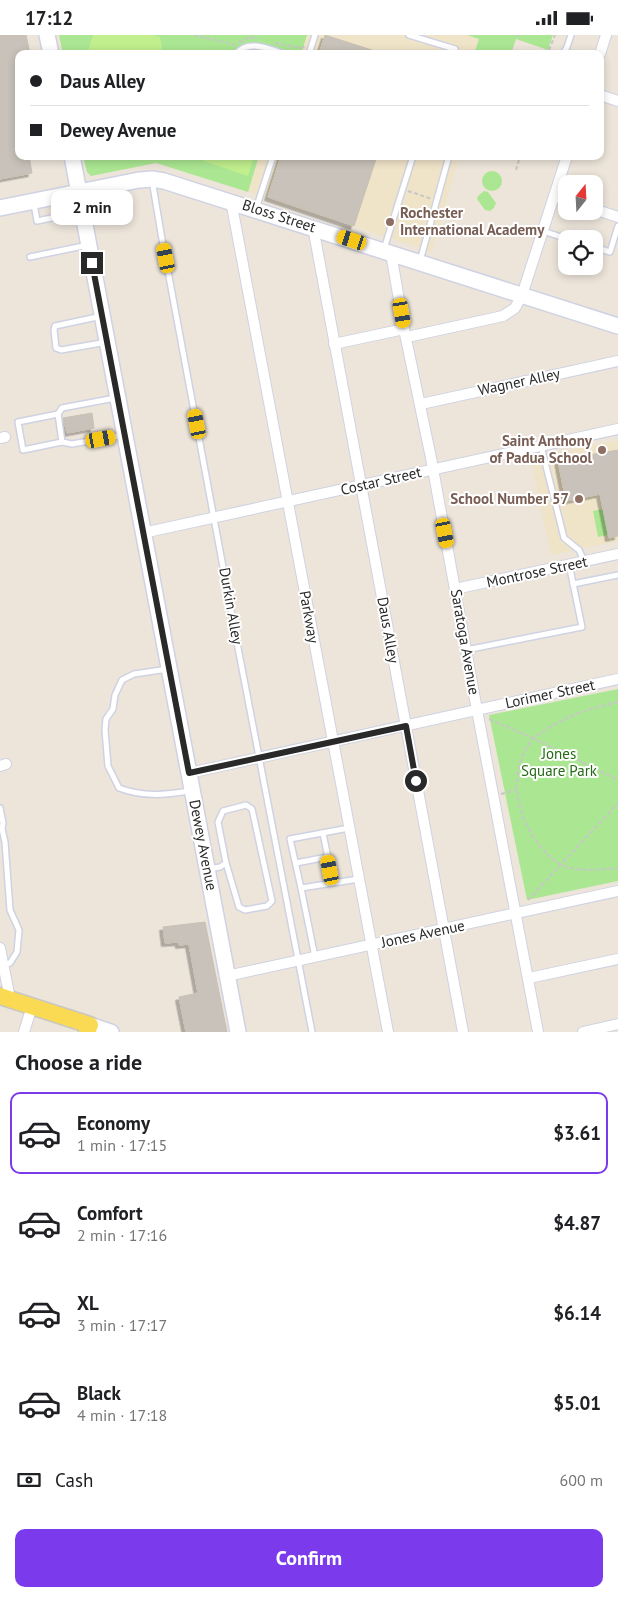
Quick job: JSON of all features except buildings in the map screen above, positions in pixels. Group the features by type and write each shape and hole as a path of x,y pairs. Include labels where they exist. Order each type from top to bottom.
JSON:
{"main road":[{"path":"5,997 62,1016 89,1028"},
{"path":"62,1016 65,1032"}],"street":[{"path":"47,35 50,50"},
{"path":"601,50 606,35"},
{"path":"604,96 618,101"},
{"name":"Dewey Avenue","path":"73,160 238,1032"},
{"path":"334,344 503,317 516,308 522,295 566,160"},
{"name":"Bloss Street","path":"0,208 152,179 177,184 231,201 618,326"},
{"path":"554,196 558,197"},
{"name":"Parkway","path":"231,201 388,1032"},
{"path":"603,212 618,217"},
{"name":"Daus Alley","path":"313,227 463,1032"},
{"name":"Saratoga Avenue","path":"387,251 421,404 538,1032"},
{"name":"Wagner Alley","path":"421,404 618,361"},
{"name":"Costar Street","path":"143,533 618,429"},
{"name":"Montrose Street","path":"455,589 618,554"},
{"name":"Lorimer Street","path":"189,773 618,679"},
{"name":"Jones Avenue","path":"228,976 618,891"},
{"path":"0,948 4,965 5,997"},
{"path":"528,978 618,959"},
{"path":"24,1032 32,1006"},
{"path":"583,1032 618,1024"},
{"path":"89,1028 111,1032"}],"lane":[{"path":"309,50 315,35"},
{"path":"410,35 455,50"},
{"path":"565,50 571,35"},
{"path":"240,50 251,45 270,50"},
{"path":"256,209 272,160"},
{"path":"387,251 412,160"},
{"path":"420,262 448,160"},
{"name":"Durkin Alley","path":"152,179 312,1032"},
{"path":"33,201 37,221 83,211"},
{"path":"603,250 610,252 618,226"},
{"path":"543,231 558,236"},
{"path":"30,257 89,245"},
{"path":"102,316 55,326 56,348 61,350 107,342"},
{"path":"62,442 58,414 62,408 118,397"},
{"path":"58,414 18,422 23,450 62,442 72,444 125,435"},
{"path":"541,446 564,538 579,550 584,562"},
{"path":"466,650 582,627 569,565"},
{"path":"573,584 618,575"},
{"path":"169,669 134,674 122,680 115,695 113,709 106,719 108,766 119,788 130,792 144,795 165,795 192,791"},
{"path":"246,805 252,809 272,901 267,906 245,911 239,907 226,863 218,822 223,811 246,805"},
{"path":"0,809 5,842 10,910 18,930 17,951 10,963 4,965"},
{"path":"315,957 290,839 349,828"},
{"path":"322,833 333,883"},
{"path":"296,863 327,857"},
{"path":"207,869 220,867 226,863"},
{"path":"301,888 359,879"}],"path":[{"path":"194,35 235,45"},
{"path":"549,50 554,35"},
{"path":"516,170 519,160"},
{"path":"403,189 437,201"},
{"path":"618,702 592,708 567,717 533,738 524,754 518,771 516,789 519,810 528,831 544,852 562,865 576,869 618,868"},
{"path":"477,710 491,721 533,738 618,780"},
{"path":"494,796 516,789"},
{"path":"516,913 618,803"}],"shaded area":[{"path":"307,35 467,35 479,39 475,50 302,50"},
{"name":"Rochester International Academy","path":"258,160 458,160 432,252 248,192"},
{"name":"School Number 57","path":"618,440 618,541 551,555 530,458"}],"green space":[{"path":"59,35 307,35 302,50 62,50"},
{"path":"93,35 153,35 160,37 162,50 88,50"},
{"path":"467,35 553,35 548,50 516,39 512,50 475,50 479,39"},
{"path":"84,160 258,160 248,192 156,163 91,176 87,172"},
{"path":"204,160 253,160 248,176"},
{"path":"492,171 499,174 502,181 499,188 492,191 485,188 482,181 485,174"},
{"path":"484,191 488,192 496,203 490,211 485,210 477,199"},
{"path":"603,509 608,535 598,537 593,511"},
{"name":"Jones Square Park","path":"618,689 618,881 527,900 489,715"}],"place":[{"name":"Rochester International Academy","path":"390,222"},
{"name":"Saint Anthony of Padua School","path":"602,450"},
{"name":"School Number 57","path":"579,499"}],"route":[{"path":"92,263 189,773 406,726 416,781"}]}
